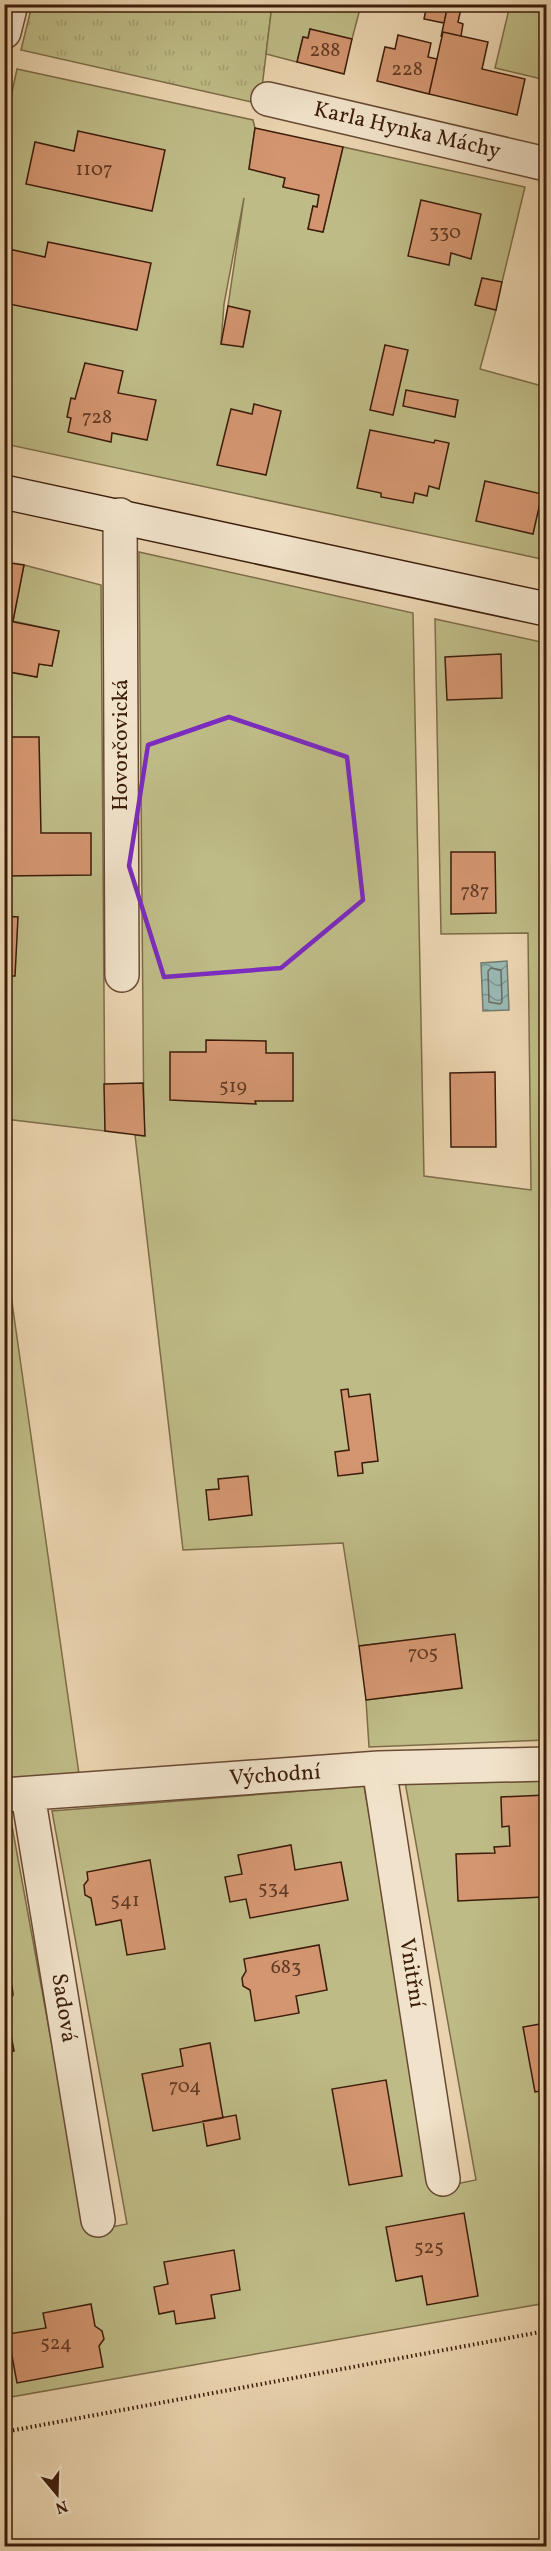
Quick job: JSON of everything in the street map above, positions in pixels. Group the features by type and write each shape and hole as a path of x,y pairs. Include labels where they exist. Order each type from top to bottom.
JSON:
{"street":[{"path":"4,32 11,4"},
{"name":"Karla Hynka Máchy","path":"268,99 546,164"},
{"path":"4,492 120,515 546,609"},
{"name":"Hovorčovická","path":"120,515 122,975"},
{"name":"Východní","path":"16,1795 379,1768 546,1764"},
{"name":"Vnitřní","path":"379,1768 443,2179"},
{"name":"Sadová","path":"16,1795 98,2220"}],"path":[{"path":"4,2432 546,2331"}],"highlighted area":[{"path":"229,717 347,757 363,900 281,968 164,977 129,866 148,745"}],"green space":[{"path":"32,5 272,5 260,104 21,50"},
{"path":"272,5 361,5 352,39 310,29 308,38 303,37 297,62 266,54"},
{"path":"510,5 546,5 546,80 495,68"},
{"path":"17,69 253,120 255,128 249,169 285,178 283,187 319,195 317,207 313,206 308,229 323,232 343,147 525,187 502,282 482,278 475,305 496,310 480,369 546,387 546,560 5,444 4,129","holes":["244,198 228,306 250,311 243,347 221,343 224,304"]},
{"path":"139,552 413,613 424,1176 531,1190 528,933 441,934 435,619 546,643 546,1740 369,1747 366,1700 462,1688 455,1635 359,1646 343,1543 183,1550 135,1135 144,1136"},
{"path":"24,565 101,585 105,1131 5,1119 5,671 36,677 39,664 52,666 59,631 13,621"},
{"path":"4,1246 79,1774 4,1780"},
{"path":"546,1776 546,2303 5,2398 5,1816 10,1815 86,2232 127,2224 52,1811 364,1786 435,2188 476,2180 405,1782"}],"water":[{"path":"507,961 509,1010 483,1011 481,963"}],"building":[{"path":"427,4 448,4 444,23 424,19"},
{"path":"448,4 462,4 458,22 463,24 461,36 443,32 441,37"},
{"path":"310,29 352,39 344,74 297,62 303,37 308,38"},
{"path":"443,32 488,42 482,69 525,79 517,115 429,94"},
{"path":"398,35 431,43 428,57 437,59 429,94 377,81 385,47 395,49"},
{"path":"255,128 343,147 323,232 308,229 313,206 317,207 319,195 283,187 285,178 249,169"},
{"path":"78,131 165,150 152,211 26,184 35,142 74,151"},
{"path":"421,200 481,214 471,259 451,253 449,265 408,256"},
{"path":"48,242 151,263 137,330 4,303 4,248 45,257"},
{"path":"482,278 502,282 496,310 475,305"},
{"path":"228,306 250,311 243,347 221,344"},
{"path":"385,345 408,350 393,415 370,410"},
{"path":"85,363 123,371 118,393 156,400 147,440 112,433 111,442 68,432 71,418 67,417 71,398 75,399"},
{"path":"406,390 458,400 455,417 403,406"},
{"path":"254,404 281,411 266,475 217,465 231,409 252,414"},
{"path":"370,430 434,443 435,440 449,443 439,489 429,486 427,496 415,493 413,503 381,497 381,493 357,488"},
{"path":"485,481 542,494 533,534 476,521"},
{"path":"4,562 24,565 13,621 4,620"},
{"path":"4,620 59,631 52,666 39,664 37,677 4,671"},
{"path":"501,654 502,698 447,700 445,657"},
{"path":"4,737 39,737 41,833 91,833 91,875 4,876"},
{"path":"451,852 495,852 496,913 451,914"},
{"path":"4,916 18,917 15,976 4,976"},
{"path":"206,1040 266,1041 266,1053 293,1053 293,1101 255,1101 256,1104 170,1100 170,1052 206,1052"},
{"path":"495,1072 496,1147 451,1147 450,1073"},
{"path":"143,1083 145,1136 105,1131 104,1084"},
{"path":"348,1389 349,1397 370,1394 378,1461 362,1463 363,1473 338,1476 335,1452 349,1450 341,1390"},
{"path":"248,1476 252,1515 209,1520 206,1490 219,1489 218,1479"},
{"path":"455,1634 462,1688 366,1700 359,1646"},
{"path":"546,1795 546,1887 542,1887 543,1897 458,1901 456,1854 495,1853 494,1847 510,1846 509,1826 502,1827 501,1797"},
{"path":"291,1845 295,1870 341,1862 348,1900 250,1918 246,1899 230,1902 225,1877 242,1874 238,1855"},
{"path":"150,1860 165,1949 127,1955 121,1920 96,1925 91,1898 85,1895 84,1885 88,1880 87,1872"},
{"path":"319,1945 327,1990 296,1996 299,2013 255,2021 250,1990 243,1986 242,1978 246,1971 244,1959"},
{"path":"4,1980 12,1986 13,1995 8,2001 9,2008 6,2009 14,2051 4,2053"},
{"path":"546,2023 546,2090 535,2092 523,2027"},
{"path":"210,2043 223,2118 153,2131 142,2074 183,2066 180,2049"},
{"path":"386,2080 402,2176 349,2185 332,2089"},
{"path":"236,2115 240,2139 207,2146 203,2121"},
{"path":"464,2213 478,2296 427,2305 422,2276 396,2281 386,2227"},
{"path":"234,2250 240,2290 211,2295 215,2318 176,2324 174,2311 159,2314 154,2287 168,2284 164,2262"},
{"path":"91,2304 95,2326 102,2331 104,2339 99,2346 103,2367 17,2383 8,2334 46,2328 43,2313"}]}
